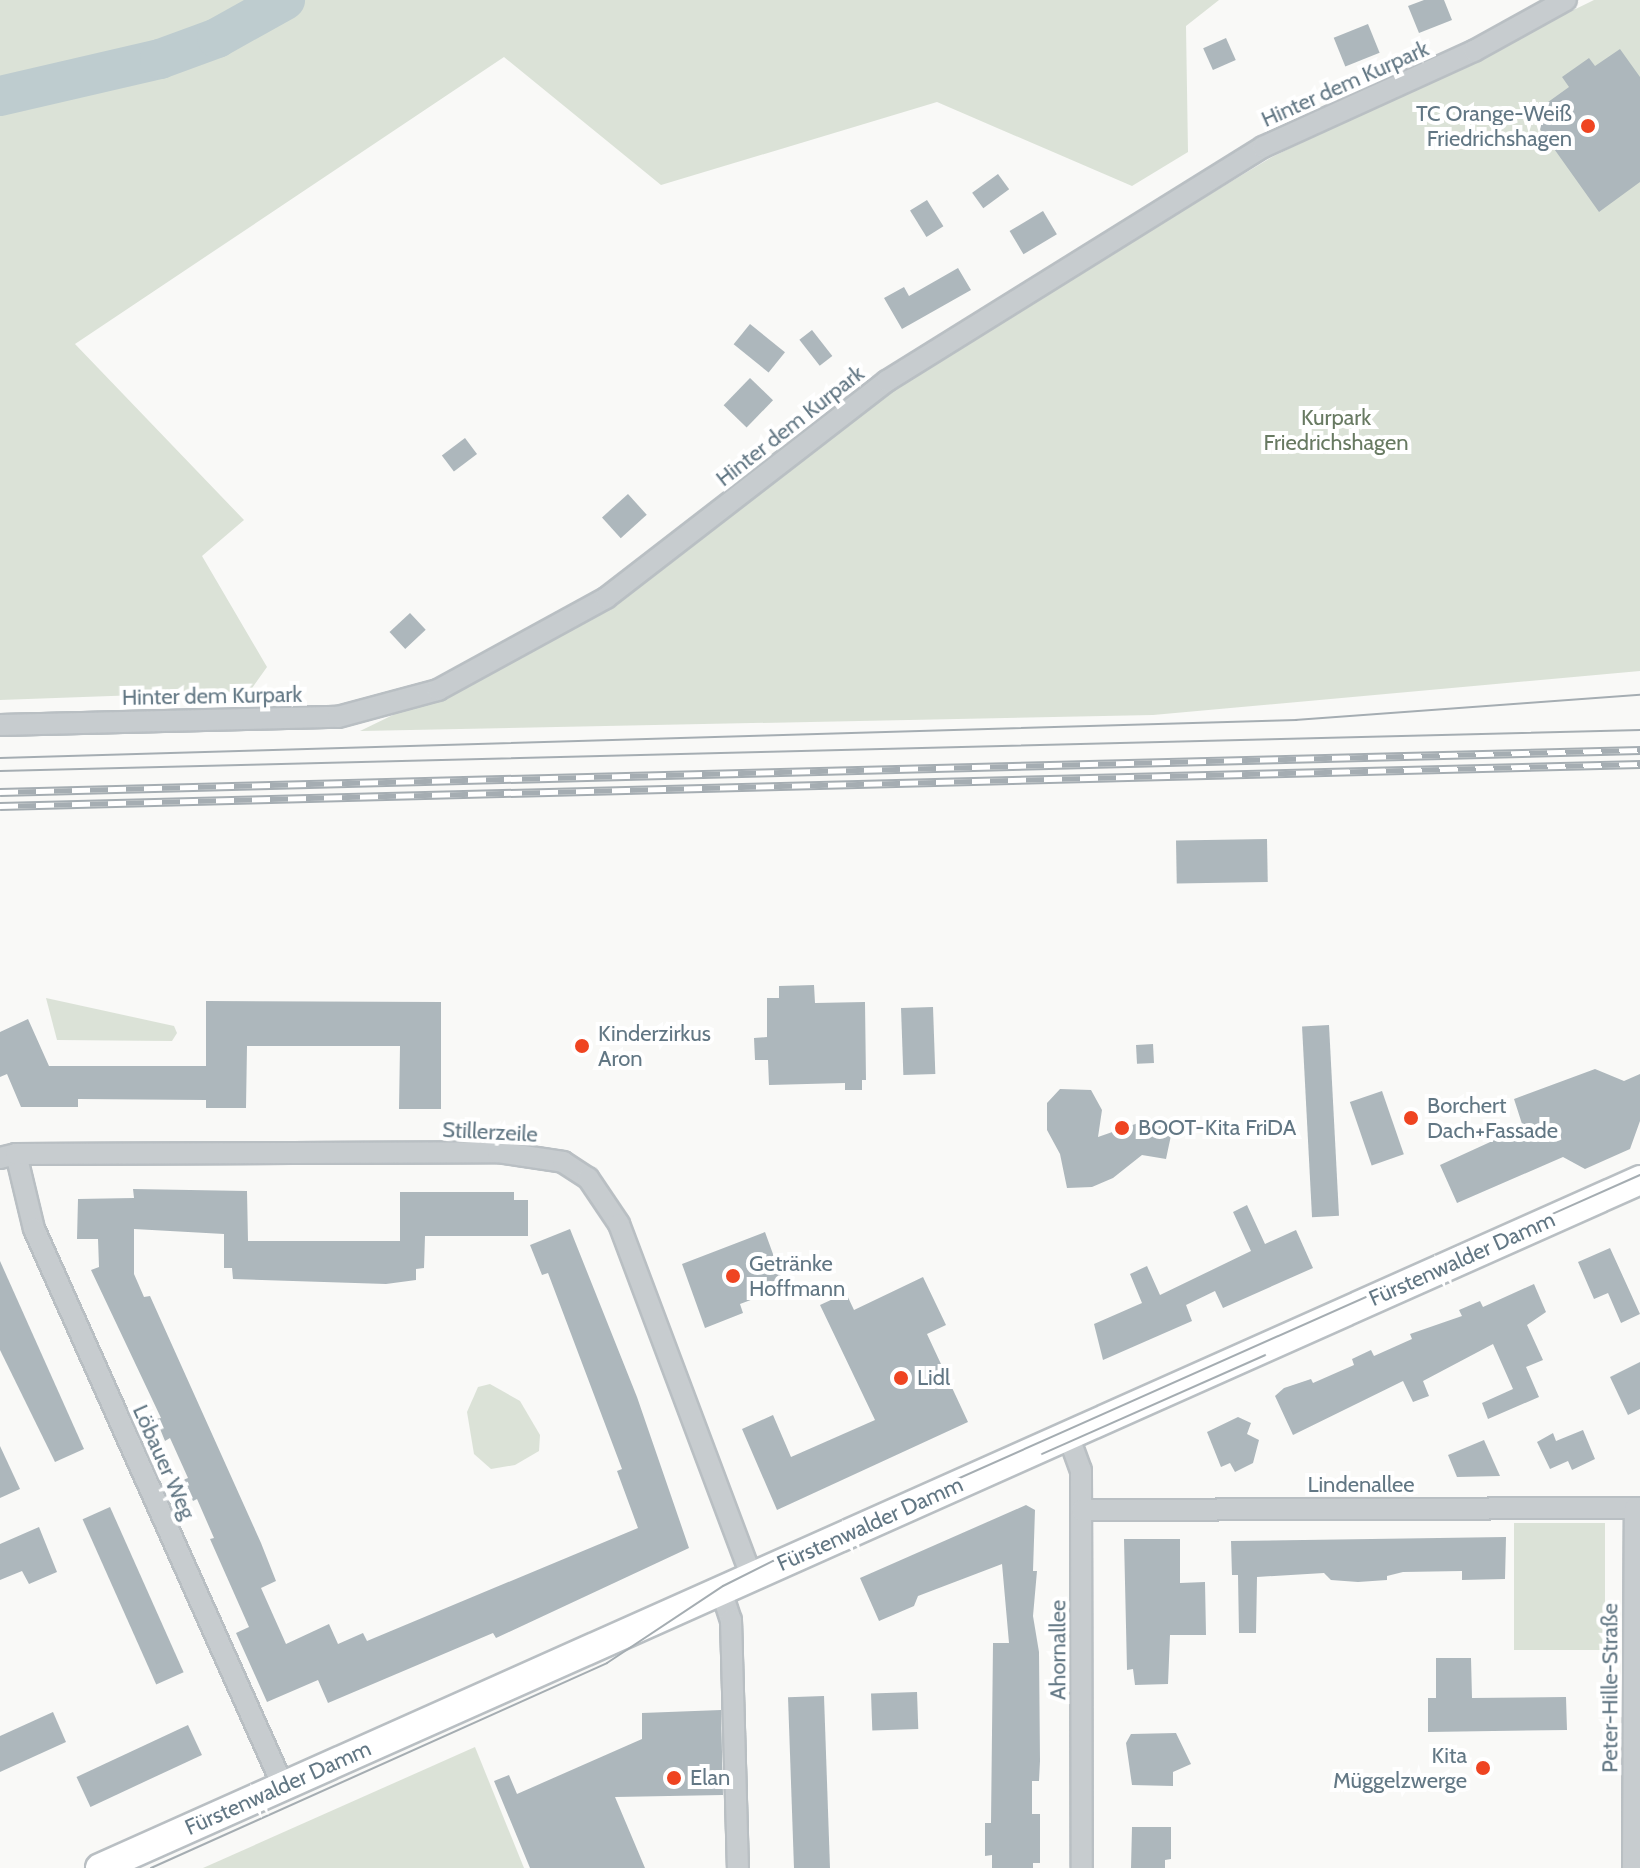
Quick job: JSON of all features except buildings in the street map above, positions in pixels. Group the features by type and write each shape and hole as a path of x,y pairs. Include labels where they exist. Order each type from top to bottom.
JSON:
{"main road":[{"name":"Fürstenwalder Damm","path":"100,1868 1640,1180"}],"street":[{"name":"Hinter dem Kurpark","path":"0,725 338,717 438,690 606,598 887,381 1263,147 1474,51 1566,0"},
{"name":"Stillerzeile","path":"8,1156 498,1152 563,1162 588,1178 619,1224 752,1577"},
{"name":"Löbauer Weg","path":"8,1156 34,1229 283,1786"},
{"name":"Ahornallee","path":"1068,1435 1081,1470 1082,1868"},
{"name":"Lindenallee","path":"1082,1510 1638,1508"},
{"name":"Peter-Hille-Straße","path":"1633,1868 1638,1508"},
{"path":"721,1590 731,1620 738,1868"}],"green space":[{"path":"0,0 1219,0 1186,26 1188,152 1132,186 937,102 661,185 504,57 75,344 244,520 202,556 267,667 250,691 0,700"},
{"name":"Kurpark Friedrichshagen","path":"1594,0 1640,0 1640,671 1153,715 360,731 572,628 932,361 1272,157"},
{"path":"46,998 174,1026 177,1033 172,1041 57,1040"},
{"path":"490,1384 520,1401 540,1435 539,1451 515,1465 491,1469 474,1454 467,1412 478,1387"},
{"path":"1514,1523 1605,1523 1605,1650 1514,1650"},
{"path":"475,1747 524,1868 203,1868"}],"waterway":[{"path":"0,96 160,59 217,38 285,0"}],"tram line":[{"path":"0,758 1296,720 1640,695"},
{"path":"0,771 1640,730"},
{"path":"151,1868 607,1663 723,1586 773,1561 1640,1175"},
{"path":"1042,1454 1265,1355"}],"railway":[{"path":"0,792 1640,750"},
{"path":"0,806 1640,764"}],"place":[{"name":"TC Orange-Weiß Friedrichshagen","path":"1588,126"},
{"name":"Kinderzirkus Aron","path":"582,1046"},
{"name":"Borchert Dach+Fassade","path":"1411,1118"},
{"name":"BOOT-Kita FriDA","path":"1122,1128"},
{"name":"Getränke Hoffmann","path":"733,1276"},
{"name":"Lidl","path":"901,1378"},
{"name":"Kita Müggelzwerge","path":"1483,1768"},
{"name":"Elan","path":"674,1778"}]}
